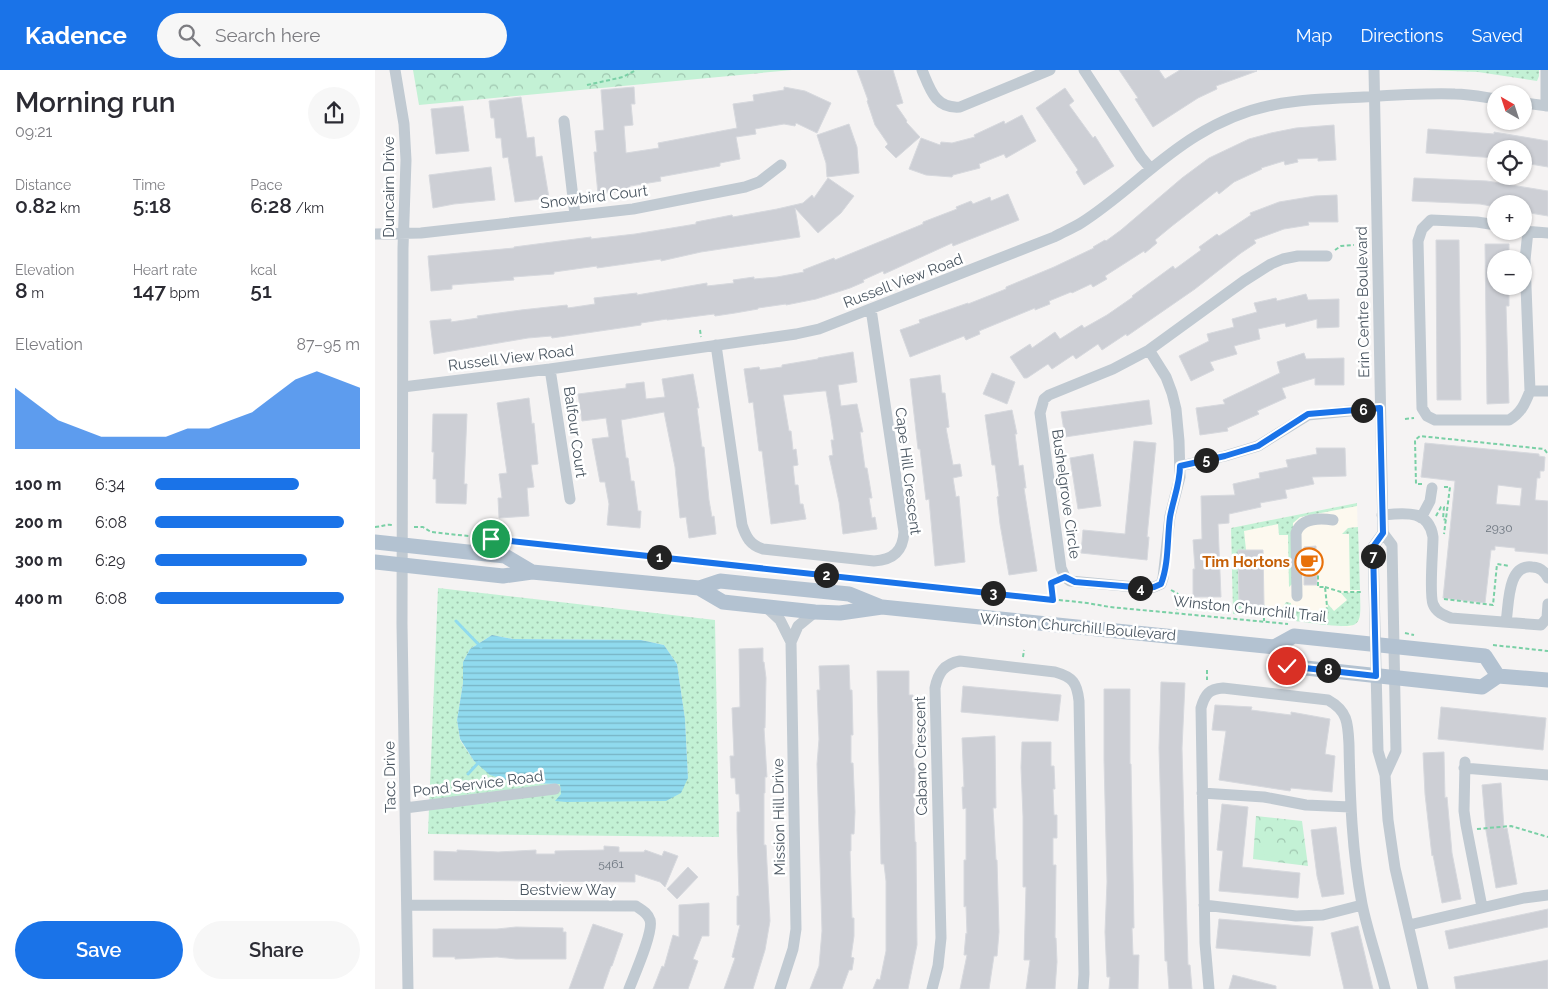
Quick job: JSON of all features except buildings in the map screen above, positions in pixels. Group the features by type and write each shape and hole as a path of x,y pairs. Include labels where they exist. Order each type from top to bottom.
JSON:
{"main road":[{"name":"Winston Churchill Boulevard","path":"375,542 505,556 533,572"},
{"name":"Winston Churchill Boulevard","path":"375,562 503,576 533,572 699,588 720,581 849,594 882,607"},
{"name":"Winston Churchill Boulevard","path":"699,588 723,602 815,612 840,613 882,607 1274,647"},
{"path":"1498,676 1485,656 1294,636 1274,647 1287,666 1482,687 1498,676 1548,680"}],"street":[{"name":"Duncairn Drive","path":"395,70 404,124 406,160 403,234 402,545"},
{"path":"923,70 935,98 943,105 959,108 1050,70"},
{"path":"1084,70 1141,157 1151,169"},
{"name":"Erin Centre Boulevard","path":"1373,70 1382,515 1383,533 1392,545 1395,646 1396,751 1385,775"},
{"path":"1533,104 1547,106 1546,70"},
{"name":"Russell View Road","path":"403,387 717,345 819,329 1054,237 1087,219 1172,152 1197,135 1225,120 1255,108 1295,100 1374,96 1456,94 1487,98"},
{"path":"564,121 575,215"},
{"name":"Snowbird Court","path":"375,234 403,234 633,209 745,187 759,182 781,165"},
{"path":"1487,224 1431,220 1422,229 1418,241 1422,408 1427,416 1435,420 1509,420 1522,409 1530,391 1526,240"},
{"path":"1532,232 1548,234"},
{"name":"Bushelgrove Circle","path":"1161,584 1146,588 1075,582 1065,577 1060,558 1040,413 1041,406 1049,395 1113,369 1149,350 1244,281 1271,264 1298,256 1327,256"},
{"name":"Cape Hill Crescent","path":"717,345 742,525 745,535 750,542 763,549 874,562 884,561 899,551 903,542 904,532 871,310"},
{"path":"1149,350 1166,377 1172,393 1177,417 1180,466 1180,477 1170,516 1165,572 1161,584"},
{"name":"Balfour Court","path":"550,368 570,499"},
{"path":"1530,391 1548,391"},
{"path":"1180,466 1258,446 1308,414 1380,408"},
{"path":"1421,518 1430,501 1433,486"},
{"path":"1382,515 1407,513 1421,518 1432,529 1431,598 1436,609 1451,618 1541,625 1547,618 1548,604"},
{"path":"1297,596 1296,533 1298,528 1307,521 1323,518 1333,520"},
{"name":"Erin Centre Boulevard","path":"1383,533 1373,547 1377,751 1385,775 1388,820 1395,868 1423,989"},
{"name":"Tacc Drive","path":"402,545 408,989"},
{"path":"1506,622 1512,580 1518,571 1529,566 1537,567 1548,578"},
{"name":"Mission Hill Drive","path":"765,606 783,625 791,642 796,930 793,949 780,989"},
{"path":"791,642 798,626 815,612"},
{"name":"Cabano Crescent","path":"932,989 938,966 941,938 935,688 937,678 946,666 960,661 1055,672 1069,677 1078,688 1084,954 1083,989"},
{"path":"1209,989 1204,905 1201,708 1207,694 1213,689 1223,688 1319,698 1336,704 1347,722 1350,808 1362,905 1385,989"},
{"path":"1483,907 1464,811 1465,765 1548,775"},
{"name":"Pond Service Road","path":"405,808 555,789"},
{"path":"1202,793 1264,797 1305,804 1350,808"},
{"path":"1409,925 1524,898 1548,895"},
{"name":"Bestview Way","path":"407,905 637,906 645,912 651,922 649,935 629,989"},
{"path":"1204,905 1297,916 1323,915 1362,905"}],"path":[{"path":"587,85 623,77 636,70"},
{"path":"1327,256 1341,246 1354,246"},
{"path":"700,330 701,337"},
{"path":"1405,419 1419,417"},
{"path":"1444,538 1449,487 1416,484 1415,440 1420,436 1544,449 1548,454"},
{"path":"1438,518 1443,519"},
{"path":"375,527 389,524"},
{"name":"Winston Churchill Trail","path":"423,527 431,532 1110,607 1291,624"},
{"path":"1439,599 1493,605 1497,564 1510,566 1514,563"},
{"path":"1318,569 1318,587 1341,592 1361,592"},
{"path":"1053,600 1051,583 1065,577"},
{"path":"1161,584 1177,594 1177,613"},
{"path":"1325,588 1327,606 1325,628"},
{"path":"1264,605 1264,621"},
{"path":"1467,830 1511,826 1548,836"}],"shaded area":[{"path":"1357,503 1360,618 1358,622 1350,627 1233,614 1231,528"}],"green space":[{"path":"413,70 792,70 419,105"},
{"path":"1426,70 1539,70 1539,76 1537,81 1478,72"},
{"path":"1357,503 1357,506 1300,517 1293,523 1294,582 1289,587 1288,535 1279,535 1278,524 1244,531 1246,550 1238,551 1239,605 1263,605 1263,617 1233,614 1231,528"},
{"path":"1358,527 1360,590 1350,590 1349,534 1342,534 1348,528"},
{"path":"438,588 715,620 719,837 428,834","holes":["492,635 513,639 641,640 664,645 677,664 685,719 688,778 561,794 561,784 517,783 474,761 460,740 457,720 463,683 463,662 470,649"]},
{"path":"1360,592 1360,612 1357,623 1347,626 1327,625 1328,604 1334,611 1347,600 1341,593"},
{"path":"1286,602 1291,603 1290,610 1325,613 1325,625 1281,619 1281,610"},
{"path":"1256,816 1302,821 1308,866 1253,859"},
{"path":"1273,835 1278,855 1265,858 1260,839"}],"water":[{"path":"492,635 513,639 641,640 664,645 677,664 685,719 688,778 681,793 666,801 555,801 561,794 560,784 517,783 490,775 474,761 460,739 457,720 463,683 463,662 470,649"}],"waterway":[{"path":"456,621 481,647"},
{"path":"468,774 479,762"}],"place":[{"name":"Tim Hortons","path":"1309,562"}],"route":[{"path":"491,539 1053,600 1051,583 1065,577 1075,582 1146,588 1154,587 1161,584 1165,572 1170,516 1180,477 1180,466 1258,446 1308,414 1380,408 1383,533 1373,547 1376,676 1287,666"}]}
